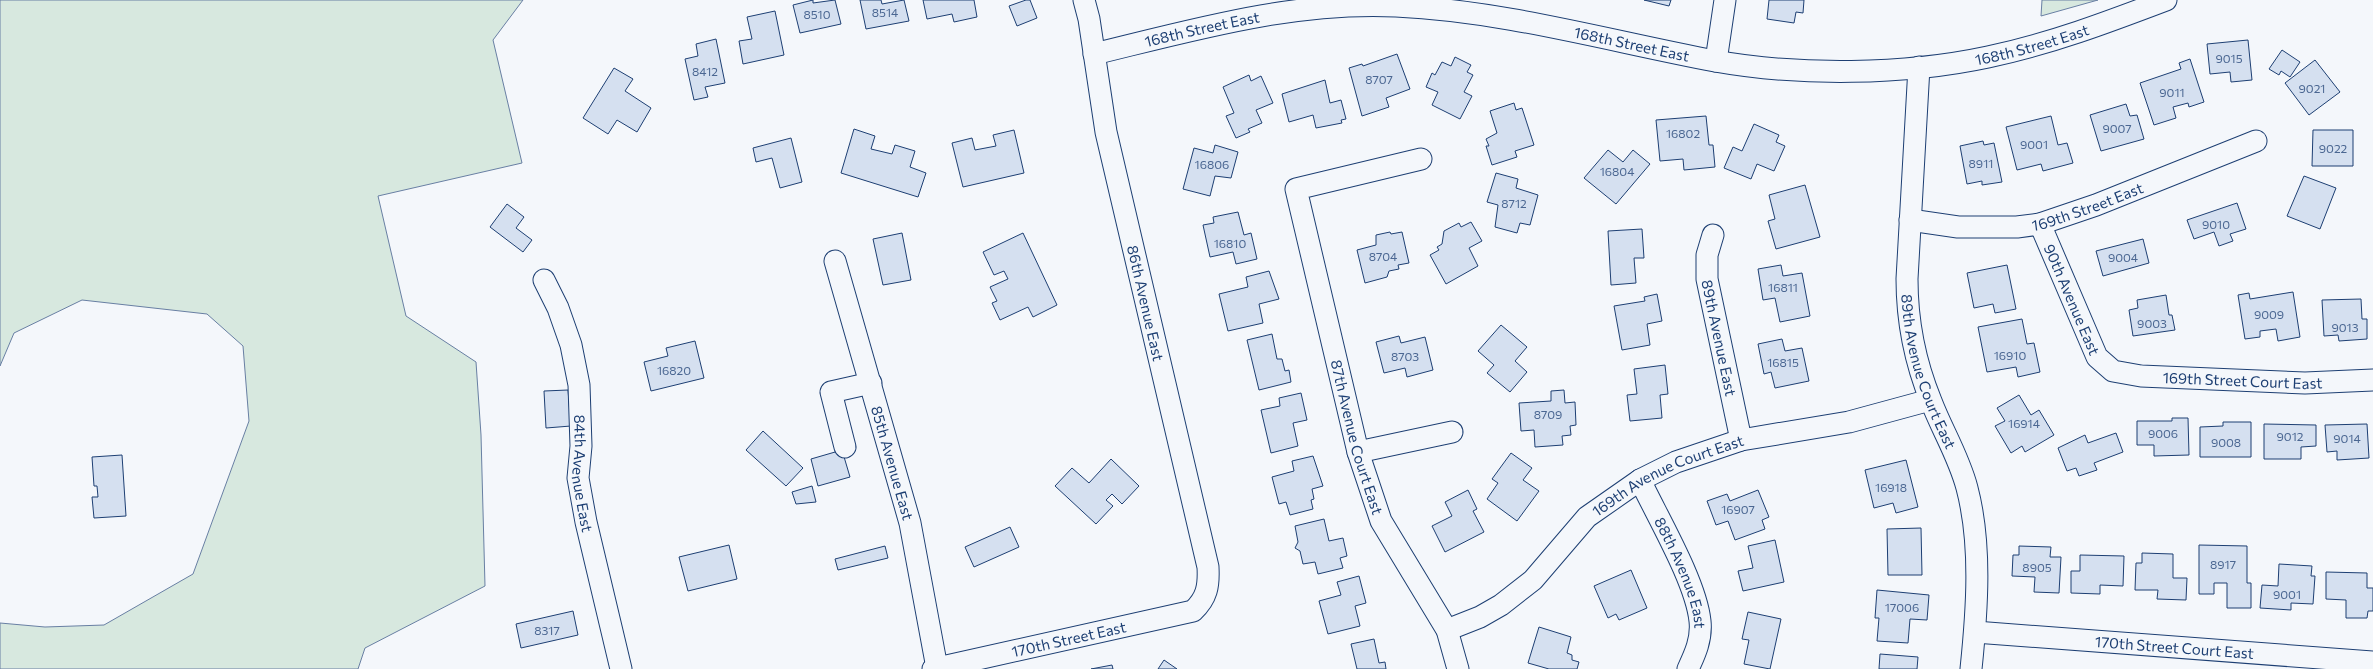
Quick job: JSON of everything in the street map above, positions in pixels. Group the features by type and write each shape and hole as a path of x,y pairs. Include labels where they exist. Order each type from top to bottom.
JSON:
{"street":[{"name":"86th Avenue East","path":"1084,0 1106,132 1208,567 1208,590 1202,603"},
{"path":"1716,61 1726,0"},
{"name":"168th Street East","path":"1094,54 1291,10 1330,6 1396,6 1529,21 1716,61 1776,69 1830,71 1919,67 1986,58 2037,45 2098,26 2156,2"},
{"name":"89th Avenue Court East","path":"1919,67 1907,311 1911,336 1930,400 1958,460 1972,510 1975,536 1975,632 1971,669"},
{"name":"169th Street East","path":"1910,220 1958,227 2017,227 2040,224 2096,205 2256,141"},
{"name":"87th Avenue Court East","path":"1421,159 1296,189 1358,452 1381,521 1447,630 1458,669"},
{"name":"90th Avenue East","path":"2040,224 2097,357 2113,371"},
{"name":"89th Avenue East","path":"1713,235 1707,255 1707,279 1741,440"},
{"name":"85th Avenue East","path":"836,260 910,523 935,669"},
{"name":"84th Avenue East","path":"544,280 558,308 571,345 578,385 581,446 578,478 586,522 621,669"},
{"name":"169th Street Court East","path":"2113,371 2141,376 2305,383 2373,380"},
{"path":"845,448 831,392 871,382"},
{"name":"169th Avenue Court East","path":"1447,630 1480,617 1502,605 1533,580 1587,517 1640,480 1676,462 1741,440 1849,422 1930,400"},
{"path":"1358,452 1452,432"},
{"name":"88th Avenue East","path":"1640,480 1693,592 1698,614 1700,640 1688,669"},
{"name":"170th Street East","path":"935,669 1193,612 1202,603"},
{"name":"170th Street Court East","path":"1975,632 2373,662"}],"shaded area":[{"path":"0,0 523,0 493,40 522,163 378,196 406,316 476,362 481,435 485,586 365,648 358,669 0,669 0,623 45,627 104,625 193,574 249,421 243,346 207,314 82,300 14,333 0,366"},
{"path":"2042,0 2098,0 2041,16"}],"building":[{"path":"813,0 813,3 835,0 841,24 800,33 793,5"},
{"path":"860,0 881,0 882,4 904,0 909,21 866,29"},
{"path":"923,0 974,0 977,17 954,22 952,14 927,19"},
{"path":"1030,0 1037,18 1017,26 1009,6"},
{"path":"1644,0 1671,0 1669,6"},
{"path":"1769,0 1804,0 1803,13 1796,12 1794,23 1767,19"},
{"path":"775,11 784,55 743,64 739,41 752,39 747,17"},
{"path":"716,39 725,83 705,87 708,97 694,100 685,59 698,56 696,44"},
{"path":"2248,40 2252,80 2231,82 2230,72 2210,74 2207,44"},
{"path":"2282,50 2300,62 2290,77 2281,71 2279,75 2269,69"},
{"path":"1397,54 1410,89 1386,98 1389,107 1362,116 1349,68 1362,64 1363,66"},
{"path":"1455,57 1471,65 1467,72 1473,75 1464,92 1472,96 1460,119 1432,105 1438,92 1426,87 1432,73 1435,75 1442,62 1451,66"},
{"path":"2190,59 2204,102 2189,107 2188,103 2173,107 2176,118 2154,125 2140,83 2181,69 2179,63"},
{"path":"2315,60 2340,92 2309,115 2285,83"},
{"path":"614,68 633,79 625,91 651,108 637,132 617,120 608,134 583,118"},
{"path":"1249,75 1251,81 1261,76 1273,103 1256,110 1262,123 1248,129 1250,132 1236,138 1226,116 1234,113 1223,87"},
{"path":"1325,80 1330,103 1341,100 1346,119 1341,120 1342,123 1316,128 1313,115 1289,122 1282,94"},
{"path":"1514,103 1516,110 1522,108 1534,145 1515,151 1517,157 1492,165 1486,146 1489,146 1486,139 1497,133 1490,111"},
{"path":"2126,104 2130,116 2137,115 2144,139 2101,151 2090,115"},
{"path":"1706,116 1709,145 1713,145 1715,167 1684,170 1683,159 1660,161 1656,120"},
{"path":"2051,116 2058,145 2067,143 2073,163 2043,171 2041,164 2017,170 2006,127"},
{"path":"1754,124 1779,135 1776,142 1785,146 1774,171 1757,164 1751,179 1724,168 1733,147 1742,151"},
{"path":"854,129 875,136 871,149 892,154 895,145 915,151 910,167 926,173 918,197 841,173"},
{"path":"1014,130 1024,173 963,187 952,143 972,138 975,150 996,146 993,135"},
{"path":"2313,130 2353,130 2353,166 2312,166"},
{"path":"791,138 802,182 780,188 772,158 756,162 753,148"},
{"path":"1983,141 1984,145 1994,143 2002,182 1982,185 1982,181 1967,184 1960,146"},
{"path":"1215,145 1238,152 1231,178 1215,176 1210,196 1183,189 1194,148 1213,153"},
{"path":"1608,150 1623,162 1633,150 1650,164 1616,204 1584,178"},
{"path":"1496,173 1518,179 1516,188 1538,195 1530,225 1520,223 1517,233 1495,227 1498,205 1487,202"},
{"path":"2304,176 2336,188 2320,229 2287,216"},
{"path":"1805,185 1820,237 1776,249 1768,221 1775,219 1769,195"},
{"path":"2237,203 2246,229 2230,234 2233,241 2219,246 2214,232 2194,239 2187,220"},
{"path":"507,204 524,217 516,228 532,240 523,252 490,227"},
{"path":"1238,212 1244,235 1251,233 1257,259 1236,264 1233,252 1210,257 1203,225 1214,223 1213,217"},
{"path":"1471,222 1482,241 1469,248 1478,266 1446,284 1430,255 1439,250 1437,247 1442,244 1444,231 1459,223 1461,227"},
{"path":"1642,229 1644,258 1634,258 1636,283 1611,285 1608,231"},
{"path":"1390,232 1391,234 1402,232 1409,263 1398,265 1399,269 1389,271 1387,277 1365,283 1357,250 1376,245 1376,235"},
{"path":"902,233 911,280 883,285 873,239"},
{"path":"1023,233 1057,305 1033,317 1028,307 1000,320 992,303 997,301 990,287 1008,279 1004,271 994,275 983,252"},
{"path":"2143,239 2149,263 2103,276 2096,251"},
{"path":"1781,265 1783,276 1802,273 1810,316 1780,322 1775,298 1763,300 1758,269"},
{"path":"2007,265 2016,309 1995,313 1993,304 1974,308 1967,273"},
{"path":"1269,271 1279,299 1259,304 1263,323 1228,331 1219,294 1248,287 1246,277"},
{"path":"2293,292 2300,337 2278,341 2276,329 2260,331 2260,337 2245,339 2238,295 2249,293 2250,299"},
{"path":"1657,294 1662,321 1647,324 1650,345 1622,350 1614,306 1645,301 1644,297"},
{"path":"2166,295 2169,315 2172,315 2175,330 2133,336 2129,310 2138,308 2137,300"},
{"path":"2361,299 2362,319 2367,319 2367,339 2339,341 2338,335 2324,336 2322,300"},
{"path":"2022,319 2027,344 2034,343 2040,372 2018,377 2016,367 1987,372 1978,327"},
{"path":"1501,325 1527,347 1515,361 1527,372 1510,392 1487,373 1494,365 1478,351"},
{"path":"1272,334 1277,359 1282,359 1285,371 1289,370 1291,382 1259,390 1247,340"},
{"path":"1399,336 1401,343 1425,337 1433,370 1407,377 1405,368 1384,373 1376,342"},
{"path":"1782,339 1785,351 1802,348 1809,381 1775,388 1771,372 1764,374 1758,344"},
{"path":"695,341 704,378 651,391 644,362 668,356 666,348"},
{"path":"1665,365 1668,394 1660,395 1662,418 1630,421 1627,395 1637,394 1634,369"},
{"path":"568,390 571,426 546,428 544,391"},
{"path":"1564,390 1565,403 1575,402 1576,425 1570,426 1571,435 1562,436 1563,445 1535,447 1534,430 1521,431 1519,403 1551,401 1551,391"},
{"path":"1301,393 1307,420 1293,423 1298,446 1271,453 1261,410 1280,406 1279,398"},
{"path":"2019,395 2031,415 2039,410 2054,435 2025,452 2022,446 2011,453 1995,426 2005,421 1997,408"},
{"path":"2172,418 2188,418 2189,455 2154,456 2154,445 2137,445 2137,421 2172,421"},
{"path":"2223,422 2251,422 2251,457 2200,457 2200,427 2223,426"},
{"path":"2264,424 2316,425 2316,446 2301,447 2301,459 2264,459"},
{"path":"2367,424 2369,458 2337,460 2337,451 2327,452 2325,425"},
{"path":"763,431 803,468 786,486 746,450"},
{"path":"2116,433 2123,452 2094,463 2097,470 2079,476 2076,468 2067,471 2058,448 2085,435 2088,443"},
{"path":"842,450 850,477 818,486 811,459"},
{"path":"1511,453 1532,468 1523,480 1539,491 1517,521 1487,499 1498,483 1492,479"},
{"path":"122,455 126,516 94,518 92,497 98,497 97,486 94,486 92,457"},
{"path":"1313,456 1323,486 1312,489 1314,499 1311,500 1313,509 1290,515 1286,502 1279,504 1272,477 1294,471 1292,461"},
{"path":"1111,459 1139,486 1122,504 1112,494 1106,500 1113,506 1096,524 1055,486 1072,468 1089,483"},
{"path":"1906,460 1918,507 1896,513 1893,503 1874,508 1865,470"},
{"path":"812,486 816,502 796,504 792,492"},
{"path":"1468,490 1477,509 1473,511 1484,532 1445,552 1432,526 1452,516 1445,502"},
{"path":"1758,490 1769,517 1762,520 1765,529 1735,540 1728,521 1716,525 1707,501 1727,494 1730,501"},
{"path":"1324,519 1329,541 1343,538 1347,556 1340,558 1343,568 1318,574 1315,562 1303,564 1300,551 1295,548 1298,542 1295,526"},
{"path":"1010,527 1019,547 974,567 965,547"},
{"path":"1921,528 1922,575 1888,575 1887,529"},
{"path":"1775,540 1784,582 1743,591 1738,571 1753,568 1748,546"},
{"path":"729,545 737,579 688,591 679,557"},
{"path":"2199,545 2247,546 2247,583 2251,583 2251,608 2227,608 2227,583 2214,583 2214,594 2199,594"},
{"path":"885,546 888,558 838,570 835,559"},
{"path":"2019,546 2051,547 2050,557 2061,557 2059,593 2034,592 2035,577 2012,576 2013,555 2019,555"},
{"path":"2142,553 2173,554 2173,578 2187,578 2186,600 2157,599 2158,590 2135,590 2136,563 2142,563"},
{"path":"2080,555 2124,556 2123,586 2100,585 2100,594 2071,593 2071,571 2080,571"},
{"path":"2279,564 2312,566 2311,576 2315,576 2313,604 2291,603 2291,610 2260,608 2262,585 2278,586"},
{"path":"1631,570 1647,608 1619,620 1616,614 1608,618 1594,586"},
{"path":"2326,572 2367,573 2367,588 2373,588 2373,611 2368,611 2367,618 2346,618 2346,600 2326,599"},
{"path":"1359,576 1366,603 1355,606 1360,626 1328,634 1319,601 1341,595 1337,582"},
{"path":"1877,590 1929,595 1927,620 1910,619 1908,643 1877,641 1879,618 1875,618"},
{"path":"573,611 578,635 521,648 516,624"},
{"path":"1748,612 1781,619 1770,669 1744,664 1749,640 1742,639"},
{"path":"1539,627 1571,637 1567,653 1572,655 1572,660 1579,662 1577,669 1549,669 1528,663"},
{"path":"1374,639 1379,663 1385,662 1386,669 1357,669 1351,644"},
{"path":"1880,654 1918,657 1917,669 1879,669"},
{"path":"1164,660 1177,669 1158,669"},
{"path":"1112,665 1113,669 1091,669"}]}
